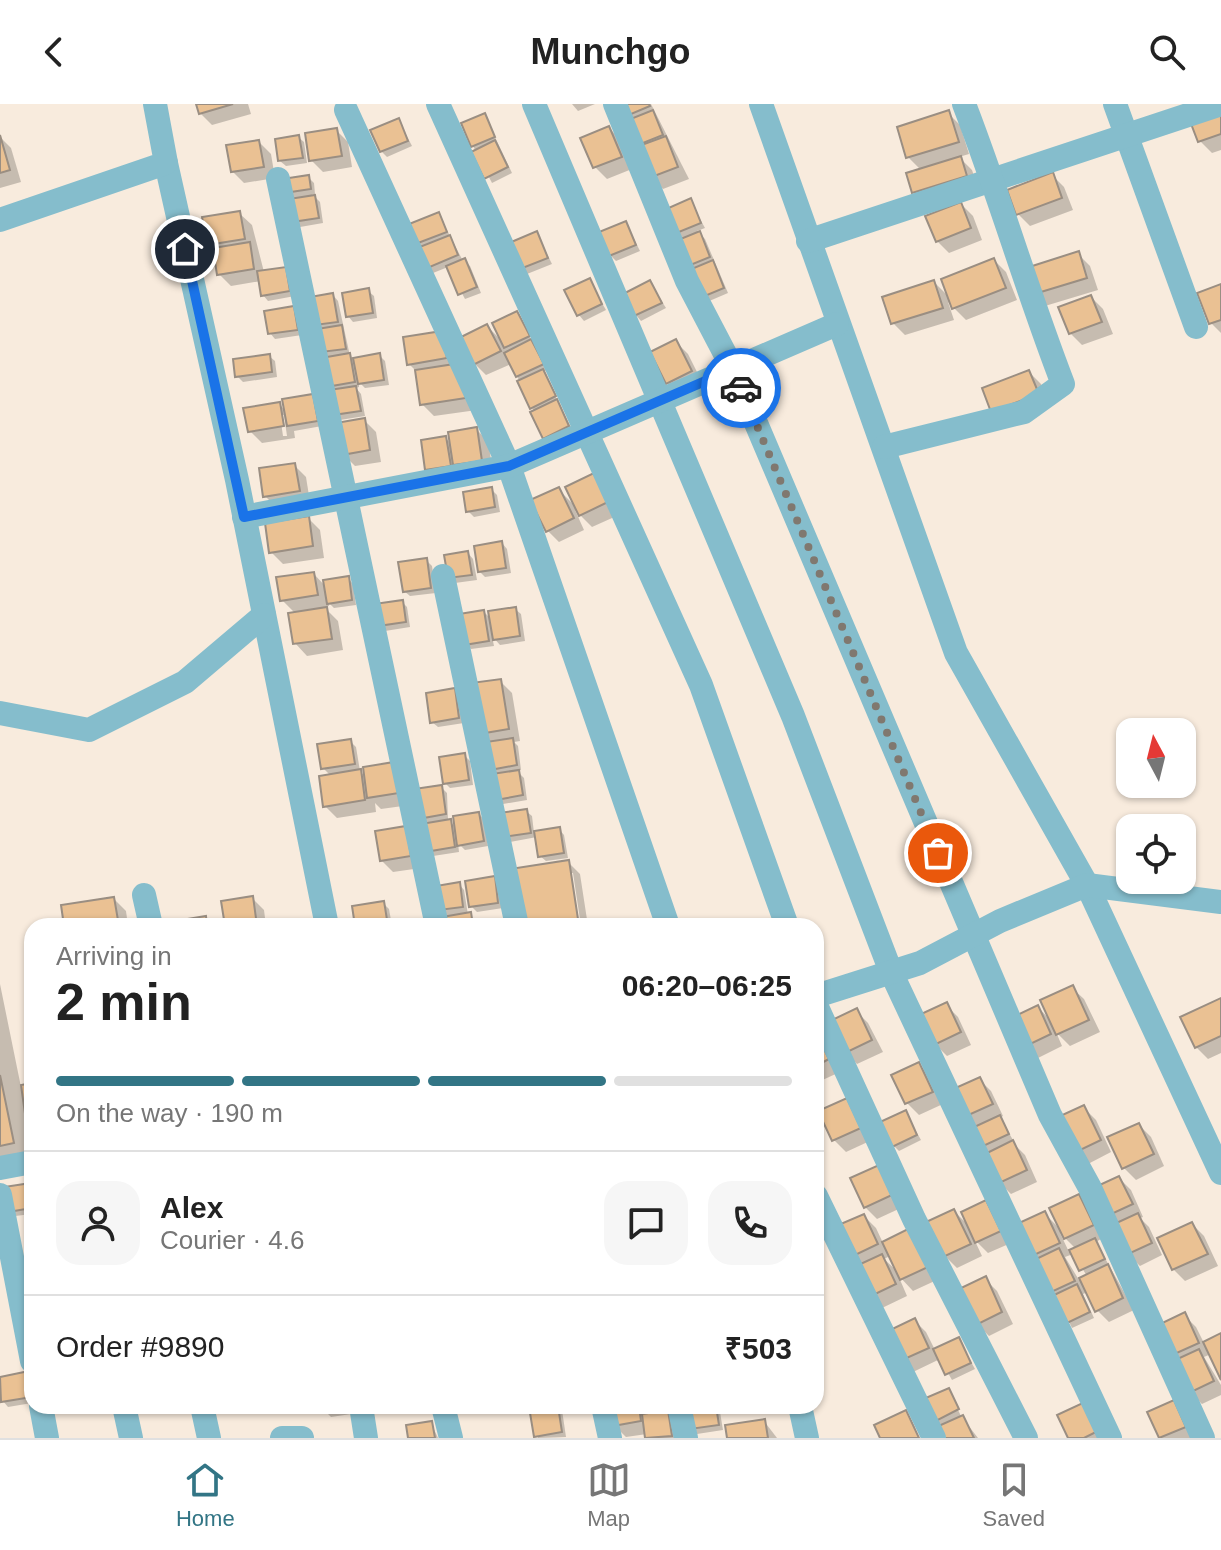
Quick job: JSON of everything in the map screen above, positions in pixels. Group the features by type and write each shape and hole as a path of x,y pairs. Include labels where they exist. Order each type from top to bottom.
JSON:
{"street":[{"path":"155,104 244,517 325,918"},
{"path":"438,104 701,685 784,918"},
{"path":"534,104 793,716 891,972 1110,1438"},
{"path":"615,104 687,281 733,369 1050,1115 1090,1188 1203,1438"},
{"path":"761,104 956,653 1087,885 1221,1173"},
{"path":"884,447 1024,412 1063,384 1025,285 994,182 964,104"},
{"path":"1115,104 1196,327"},
{"path":"808,241 994,182 1221,104"},
{"path":"346,110 509,466 665,918"},
{"path":"0,220 166,163"},
{"path":"278,179 435,918"},
{"path":"244,517 509,466 837,324"},
{"path":"443,576 515,918"},
{"path":"0,713 89,730 185,682 264,615"},
{"path":"824,993 920,963 973,935 1087,885 1221,902"},
{"path":"144,895 149,918"},
{"path":"824,1022 914,1219 1026,1438"},
{"path":"0,1168 24,1164"},
{"path":"0,1195 24,1320"},
{"path":"824,1212 934,1438"},
{"path":"42,1414 47,1438"},
{"path":"126,1414 131,1438"},
{"path":"204,1414 209,1438"},
{"path":"362,1414 366,1438"},
{"path":"445,1414 451,1438"},
{"path":"605,1414 610,1438"},
{"path":"681,1414 686,1438"},
{"path":"802,1414 807,1438"},
{"path":"282,1438 302,1438"}],"building":[{"path":"196,104 233,104 199,114"},
{"path":"619,104 649,104 650,106 624,117"},
{"path":"653,110 663,135 638,145 628,120"},
{"path":"949,110 959,142 906,158 897,127"},
{"path":"1221,110 1221,134 1198,142 1190,121"},
{"path":"485,113 495,137 471,147 461,123"},
{"path":"399,118 408,141 380,152 370,130"},
{"path":"609,126 622,157 593,168 580,138"},
{"path":"337,128 342,156 309,161 305,133"},
{"path":"0,135 10,170 0,173"},
{"path":"299,135 303,158 278,161 275,139"},
{"path":"666,136 678,167 649,178 636,147"},
{"path":"259,140 264,167 231,172 226,145"},
{"path":"495,140 508,167 484,179 471,152"},
{"path":"961,156 967,176 912,193 906,173"},
{"path":"1053,172 1062,198 1016,215 1007,190"},
{"path":"309,175 311,189 284,193 282,179"},
{"path":"315,195 319,218 292,222 289,199"},
{"path":"691,198 701,223 674,234 664,210"},
{"path":"961,202 971,228 936,242 925,216"},
{"path":"240,211 245,239 207,245 202,217"},
{"path":"439,212 447,232 418,243 409,224"},
{"path":"626,221 636,245 609,256 599,232"},
{"path":"537,231 548,258 520,269 509,243"},
{"path":"700,231 710,257 688,266 678,240"},
{"path":"450,235 458,255 425,269 417,248"},
{"path":"250,242 254,269 217,275 213,248"},
{"path":"1079,251 1087,278 1031,295 1023,269"},
{"path":"465,258 477,287 458,295 446,266"},
{"path":"994,258 1006,288 952,309 941,279"},
{"path":"713,260 724,288 700,298 689,270"},
{"path":"286,267 290,291 261,296 257,271"},
{"path":"590,278 602,304 577,316 564,290"},
{"path":"650,280 662,303 634,316 623,294"},
{"path":"934,280 943,308 891,324 882,297"},
{"path":"1221,284 1221,320 1209,324 1197,293"},
{"path":"369,288 373,313 346,317 342,293"},
{"path":"333,293 338,322 315,325 310,297"},
{"path":"1091,295 1102,322 1069,334 1058,307"},
{"path":"294,306 298,330 268,334 264,311"},
{"path":"517,311 530,336 504,348 492,323"},
{"path":"487,324 501,351 473,365 459,338"},
{"path":"342,325 346,349 321,352 317,329"},
{"path":"442,331 447,358 407,365 403,337"},
{"path":"531,339 544,364 516,377 504,353"},
{"path":"676,339 692,371 666,384 650,352"},
{"path":"350,353 355,382 326,387 321,358"},
{"path":"380,353 384,380 358,384 353,358"},
{"path":"270,354 272,372 235,377 233,359"},
{"path":"461,363 466,398 420,405 415,370"},
{"path":"543,369 556,396 530,409 517,381"},
{"path":"1029,370 1039,394 991,412 982,388"},
{"path":"356,386 361,411 333,415 329,390"},
{"path":"313,394 318,421 287,426 282,399"},
{"path":"557,399 569,426 543,439 530,412"},
{"path":"280,402 284,426 248,432 243,408"},
{"path":"365,418 370,450 342,455 336,423"},
{"path":"477,427 482,461 453,465 448,432"},
{"path":"446,436 451,466 425,470 421,440"},
{"path":"295,463 300,491 263,497 259,468"},
{"path":"596,472 610,501 579,516 565,487"},
{"path":"492,487 495,507 466,512 463,492"},
{"path":"559,487 574,518 546,532 530,500"},
{"path":"309,516 313,546 269,553 265,523"},
{"path":"502,541 506,568 478,572 474,546"},
{"path":"468,551 472,575 448,578 444,555"},
{"path":"427,558 431,588 403,592 398,562"},
{"path":"314,572 318,595 280,601 276,577"},
{"path":"349,576 352,600 327,604 323,580"},
{"path":"403,600 406,622 378,626 374,604"},
{"path":"327,607 332,639 293,644 288,613"},
{"path":"516,607 520,636 493,640 488,611"},
{"path":"484,610 489,641 464,645 459,614"},
{"path":"501,679 509,729 479,734 471,683"},
{"path":"455,688 459,718 430,723 426,693"},
{"path":"513,738 517,765 490,770 486,742"},
{"path":"351,739 355,764 321,769 317,744"},
{"path":"465,753 469,780 443,784 439,757"},
{"path":"394,762 399,793 367,798 363,767"},
{"path":"361,769 365,800 323,807 319,776"},
{"path":"519,770 523,795 496,800 492,774"},
{"path":"442,785 446,814 418,819 414,789"},
{"path":"527,809 531,833 503,837 499,813"},
{"path":"479,812 484,841 457,846 453,816"},
{"path":"451,819 455,847 425,852 421,824"},
{"path":"406,826 411,856 380,861 375,831"},
{"path":"560,827 564,853 538,857 534,831"},
{"path":"569,860 578,918 518,918 510,869"},
{"path":"495,876 498,903 469,907 465,881"},
{"path":"460,882 463,907 439,910 436,886"},
{"path":"253,896 256,918 224,918 221,901"},
{"path":"114,897 118,918 63,918 61,905"},
{"path":"384,901 387,918 354,918 352,906"},
{"path":"471,912 472,918 442,918"},
{"path":"1073,985 1089,1020 1056,1035 1040,1000"},
{"path":"1221,998 1221,1036 1195,1048 1180,1017"},
{"path":"947,1002 961,1032 934,1045 919,1015"},
{"path":"1038,1005 1051,1034 1024,1047 1011,1018"},
{"path":"857,1008 872,1040 843,1054 828,1022"},
{"path":"919,1062 933,1092 905,1104 891,1075"},
{"path":"0,1075 14,1143 0,1146"},
{"path":"980,1077 993,1104 964,1117 951,1090"},
{"path":"847,1098 861,1128 832,1141 824,1124 824,1108"},
{"path":"1084,1105 1101,1140 1074,1153 1058,1117"},
{"path":"906,1110 917,1135 892,1147 880,1122"},
{"path":"1000,1115 1009,1134 981,1147 972,1128"},
{"path":"1139,1123 1154,1154 1122,1169 1107,1137"},
{"path":"1013,1140 1027,1170 997,1184 983,1155"},
{"path":"879,1165 892,1195 864,1208 850,1178"},
{"path":"1119,1176 1133,1204 1107,1216 1093,1188"},
{"path":"24,1184 24,1209 8,1212 4,1187"},
{"path":"1079,1194 1094,1225 1064,1239 1049,1208"},
{"path":"986,1200 1001,1231 975,1243 961,1212"},
{"path":"954,1209 971,1244 943,1257 926,1222"},
{"path":"1045,1211 1060,1243 1034,1255 1019,1223"},
{"path":"1138,1213 1152,1243 1126,1255 1112,1225"},
{"path":"864,1214 878,1244 851,1257 836,1226"},
{"path":"1192,1222 1208,1254 1172,1270 1157,1238"},
{"path":"910,1228 928,1267 900,1280 882,1242"},
{"path":"1095,1238 1105,1259 1079,1271 1069,1250"},
{"path":"1059,1248 1075,1281 1049,1293 1034,1260"},
{"path":"882,1254 896,1284 869,1297 854,1267"},
{"path":"1108,1264 1123,1298 1095,1312 1079,1278"},
{"path":"986,1276 1002,1312 976,1325 959,1289"},
{"path":"1077,1284 1090,1312 1065,1324 1052,1296"},
{"path":"1185,1312 1199,1343 1170,1356 1156,1326"},
{"path":"915,1318 929,1348 900,1361 886,1332"},
{"path":"1221,1333 1221,1380 1203,1342"},
{"path":"959,1337 971,1363 945,1375 933,1349"},
{"path":"1199,1349 1214,1381 1189,1393 1173,1361"},
{"path":"24,1372 24,1398 1,1402 0,1377"},
{"path":"949,1388 959,1409 932,1423 921,1400"},
{"path":"1174,1400 1186,1427 1159,1438 1147,1412"},
{"path":"1087,1401 1100,1430 1084,1438 1068,1438 1057,1415"},
{"path":"906,1410 919,1438 880,1438 874,1425"},
{"path":"530,1414 559,1414 562,1432 534,1437"},
{"path":"611,1414 640,1414 641,1421 613,1426"},
{"path":"642,1414 669,1414 672,1436 645,1438"},
{"path":"687,1414 717,1414 719,1425 690,1429"},
{"path":"963,1415 974,1438 939,1438 934,1428"},
{"path":"765,1419 768,1438 727,1438 725,1425"},
{"path":"432,1421 435,1438 408,1438 406,1425"}],"way so far":[{"path":"741,388 938,853"}],"route":[{"path":"185,249 244,517 509,466 733,369 741,388"}]}
